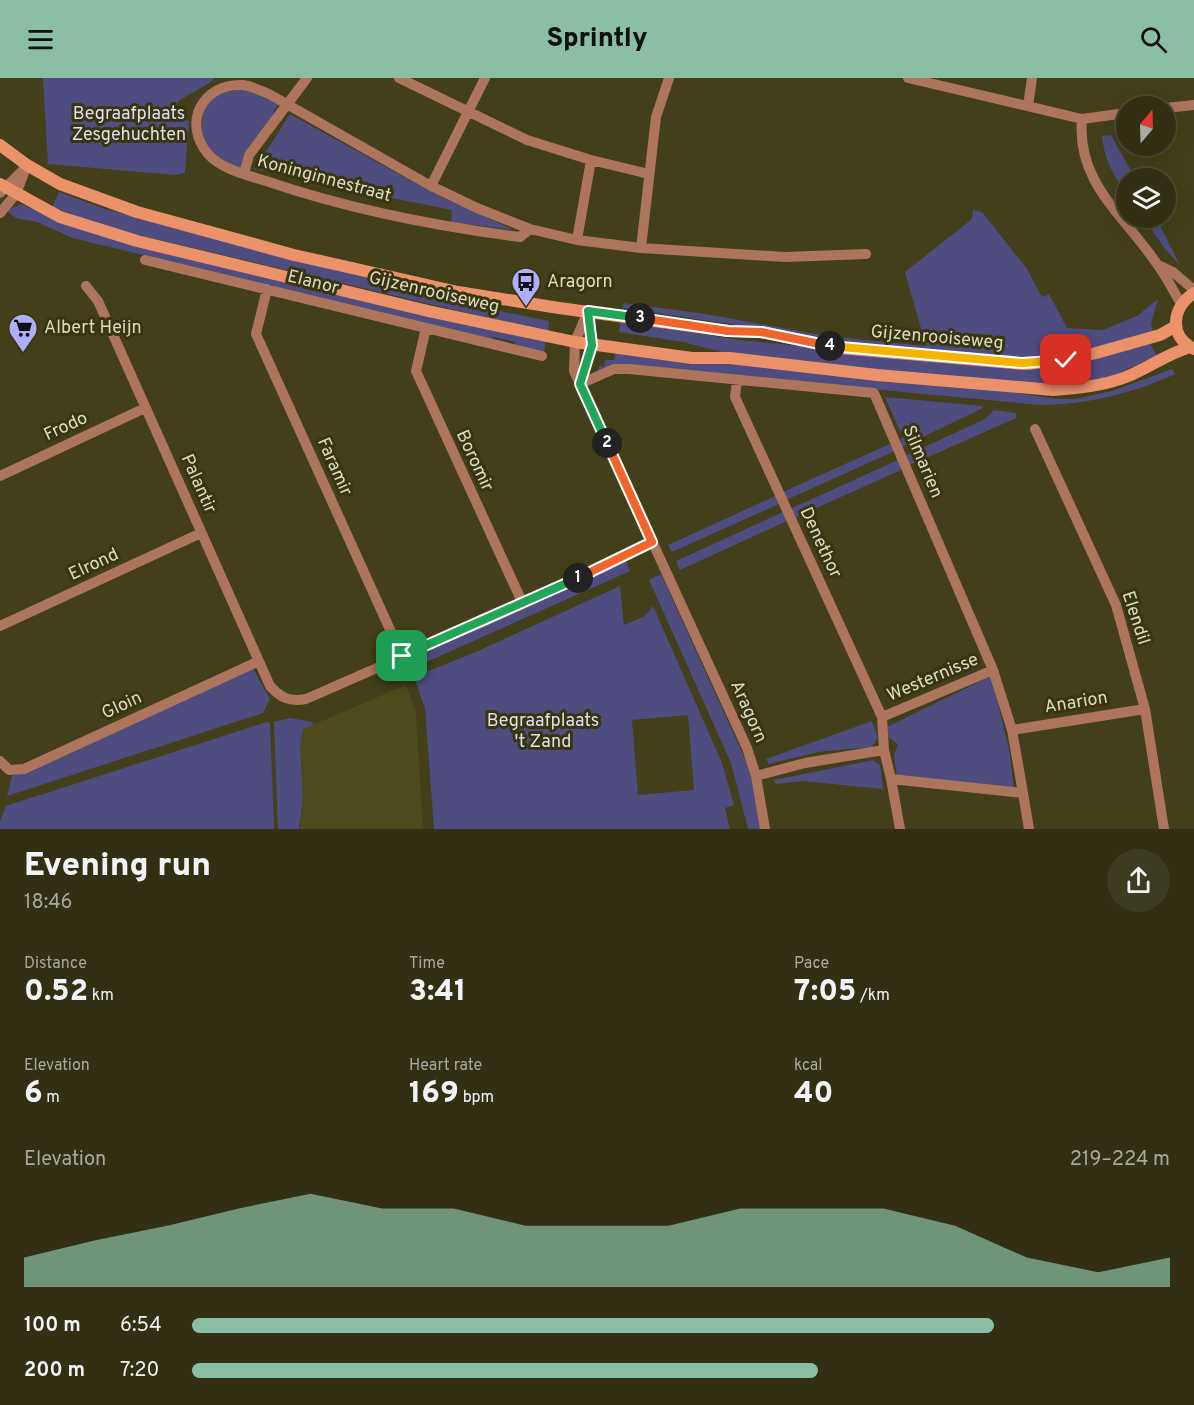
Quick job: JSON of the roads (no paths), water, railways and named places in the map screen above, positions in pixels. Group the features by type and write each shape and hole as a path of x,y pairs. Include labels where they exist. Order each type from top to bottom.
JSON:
{"main road":[{"name":"Gijzenrooiseweg","path":"0,145 27,165 60,184 137,212 294,255 458,292 728,331 761,332 840,348 1018,363 1066,360 1096,353 1160,335 1176,326"},
{"name":"Gijzenrooiseweg","path":"2,188 60,217 137,241 428,311 592,345 692,358 730,358 877,375 1053,390 1081,388 1127,376 1171,353 1192,348"},
{"path":"1192,348 1180,338 1176,317 1181,304 1194,292"}],"street":[{"path":"244,174 249,154 307,78"},
{"path":"399,78 526,140 591,160 649,174"},
{"path":"431,186 485,78"},
{"path":"641,248 656,117 669,78"},
{"path":"908,78 1082,119 1116,114"},
{"path":"1028,106 1032,78"},
{"name":"Koninginnestraat","path":"530,229 520,237 458,229 317,197 244,174 225,166 209,154 197,133 196,119 199,107 208,97 226,88 242,85 269,94 286,106 431,186 477,208 530,229 577,240 641,248 785,257 866,254"},
{"path":"1176,107 1194,105"},
{"path":"1082,119 1082,149 1095,185 1158,265 1181,304"},
{"path":"577,240 591,160"},
{"path":"2,188 27,165"},
{"path":"0,213 16,194 27,165"},
{"name":"Elanor","path":"145,260 542,356"},
{"path":"1158,265 1173,272 1194,292"},
{"name":"Palantir","path":"86,286 98,301 270,686 279,696 292,701 306,699 402,656"},
{"name":"Faramir","path":"267,289 256,334 402,656"},
{"path":"580,384 592,345 588,311"},
{"name":"Aragorn","path":"588,311 575,342 574,371 747,748 756,776 765,829"},
{"name":"Boromir","path":"426,328 416,371 523,604"},
{"path":"580,384 614,369 737,380"},
{"name":"Silmarien","path":"737,380 874,393 993,670"},
{"name":"Denethor","path":"737,380 735,397 882,717"},
{"name":"Frodo","path":"0,476 145,408"},
{"name":"Elendil","path":"1035,429 1116,605 1145,709 1164,829"},
{"name":"Elrond","path":"0,626 201,533"},
{"path":"402,656 523,604 652,542"},
{"name":"Gloin","path":"0,761 9,770 24,769 260,661"},
{"name":"Westernisse","path":"900,829 885,750 882,717 993,670 1012,730 1029,829"},
{"name":"Anarion","path":"1012,730 1145,709"},
{"path":"756,776 805,763 885,750"},
{"path":"891,779 1023,793"}],"place":[{"name":"Aragorn","path":"526,308"},
{"name":"Albert Heijn","path":"23,354"}],"park label":[{"name":"Begraafplaats Zesgehuchten","path":"129,124"},
{"name":"Begraafplaats 't Zand","path":"543,731"}]}
